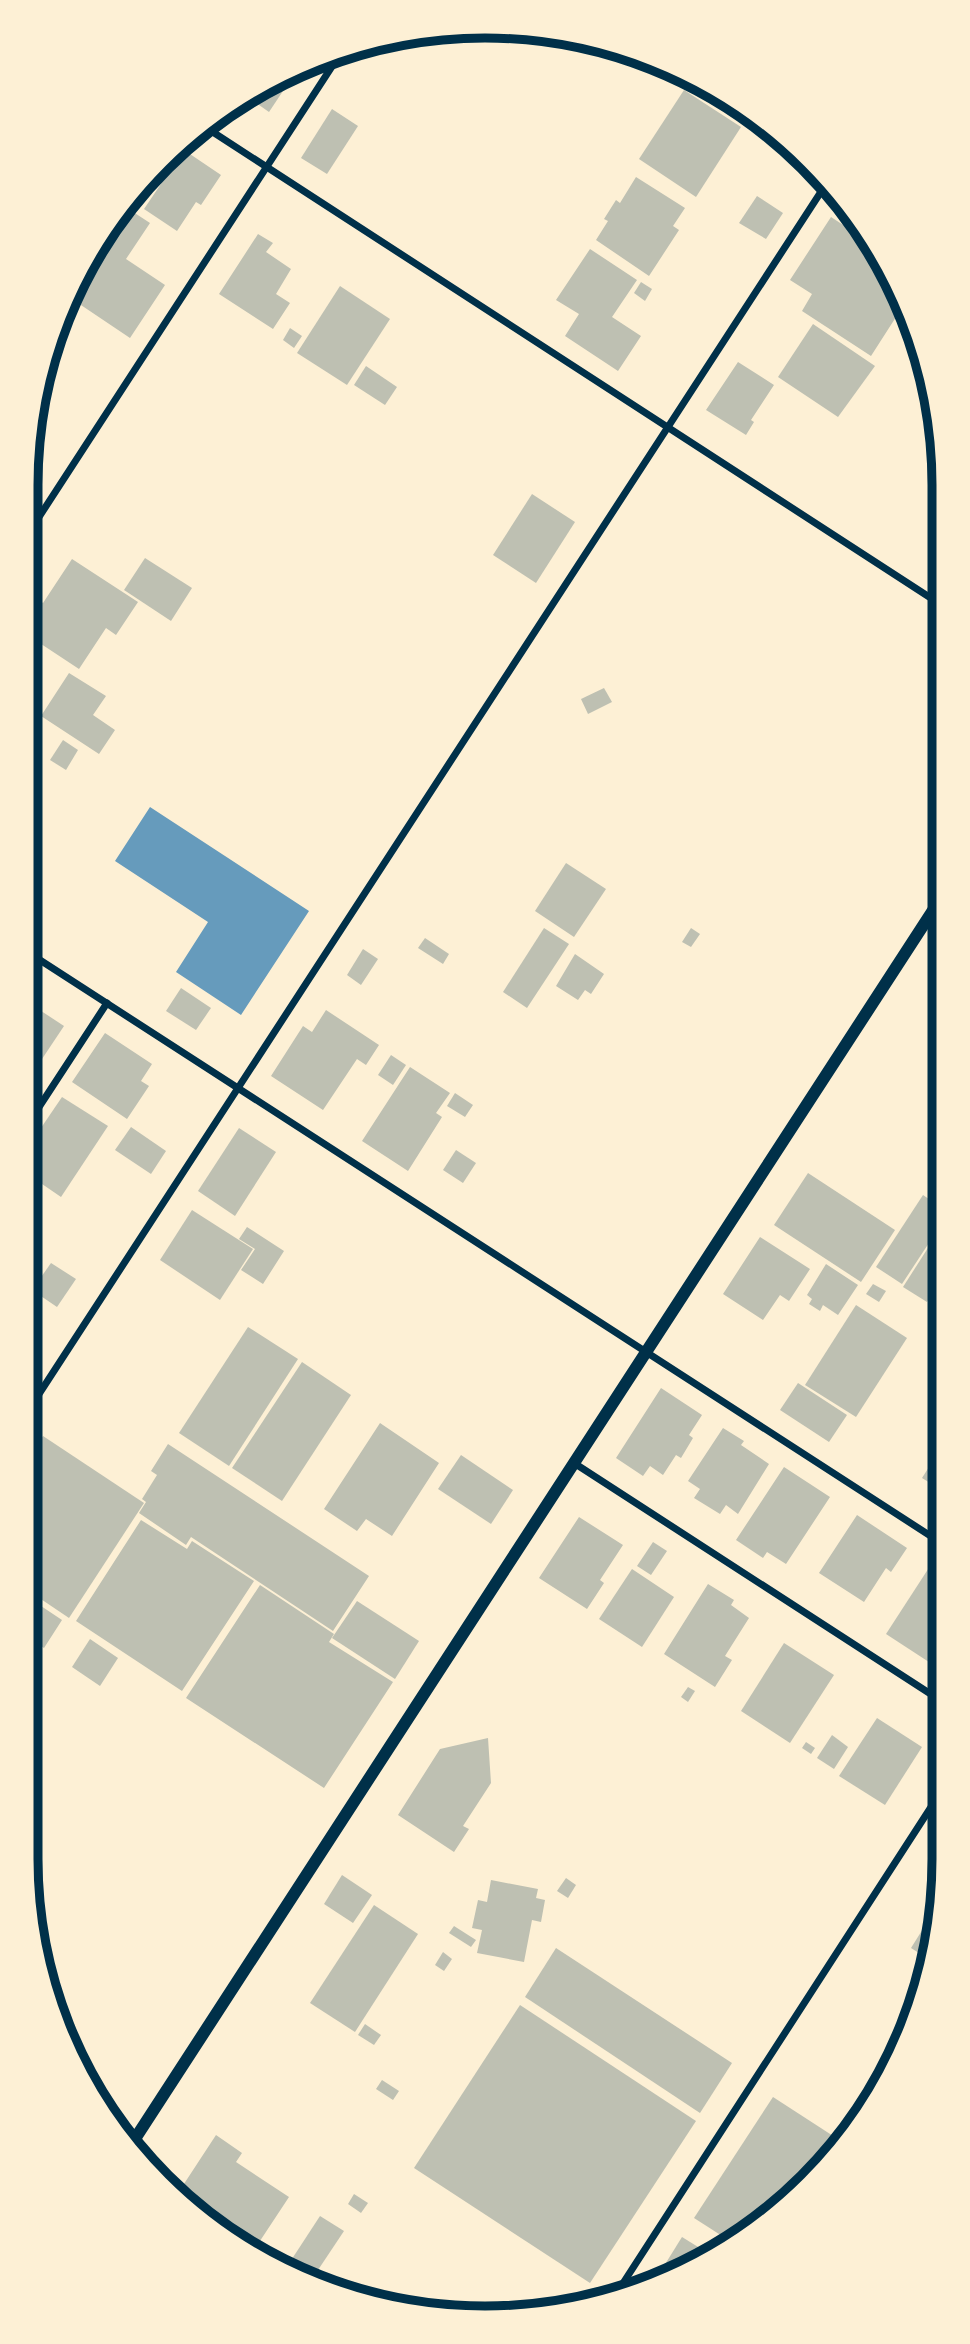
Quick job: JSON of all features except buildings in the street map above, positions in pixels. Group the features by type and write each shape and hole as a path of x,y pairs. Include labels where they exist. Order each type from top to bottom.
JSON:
{"street":[{"path":"38,518 333,65"},
{"path":"212,132 932,599"},
{"path":"38,1396 666,426 821,191"},
{"path":"136,2137 932,912"},
{"path":"38,959 932,1537"},
{"path":"38,1109 107,1003"},
{"path":"574,1463 932,1695"},
{"path":"623,2284 932,1806"}],"water":[{"path":"150,807 309,911 241,1015 176,972 208,922 115,861"}]}
